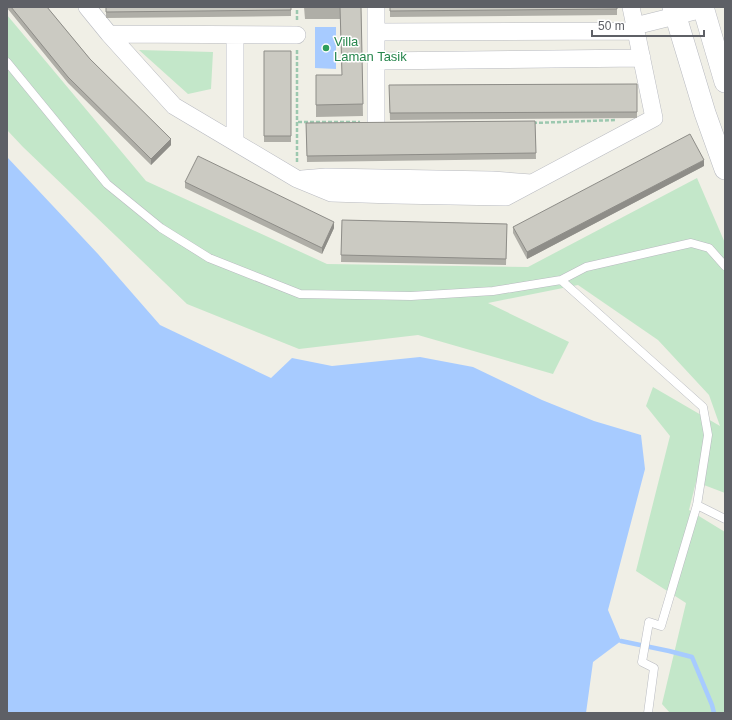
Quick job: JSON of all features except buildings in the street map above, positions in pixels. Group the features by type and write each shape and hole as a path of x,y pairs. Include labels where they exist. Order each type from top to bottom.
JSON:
{"street":[{"path":"87,7 109,34 174,106 297,179 326,177 492,180 531,183 654,118 631,7"},
{"path":"376,7 376,122"},
{"path":"376,32 635,29 655,22 674,12 703,8 725,82"},
{"path":"674,12 705,113 725,169"},
{"path":"109,34 297,35"},
{"path":"235,35 235,142"},
{"path":"376,61 642,58"}],"lane":[{"path":"7,62 107,184 161,228 209,258 300,294 411,296 493,290 561,280 586,267 691,243 709,248 725,266"},
{"path":"561,280 703,407 708,435 697,505 660,626 649,622 642,662 654,668 648,713"},
{"path":"697,505 725,519"}],"path":[{"path":"297,179 298,7"},
{"path":"533,123 616,120"},
{"path":"298,122 376,122"}],"green space":[{"path":"7,15 146,181 327,264 528,267 697,178 725,243 725,493 696,482 689,510 725,532 725,713 670,713 662,704 686,603 636,571 670,436 646,406 653,387 720,426 709,395 658,340 578,285 488,303 569,342 553,374 418,335 299,349 187,304 7,130"},
{"path":"139,50 213,52 211,89 188,94"}],"water":[{"name":"Villa Laman Tasik","path":"315,27 336,27 336,69 315,68"},
{"path":"7,157 98,254 160,325 271,378 292,358 332,366 420,357 473,367 542,400 594,421 641,435 645,469 608,610 621,641 593,662 586,713 7,713"}],"waterway":[{"path":"621,641 692,657 714,713"}],"place":[{"name":"Villa Laman Tasik","path":"326,48"}]}
